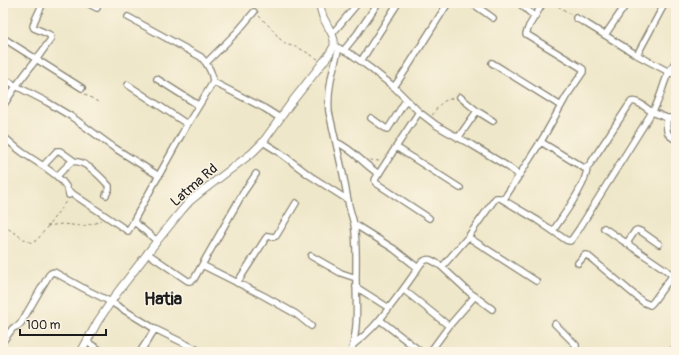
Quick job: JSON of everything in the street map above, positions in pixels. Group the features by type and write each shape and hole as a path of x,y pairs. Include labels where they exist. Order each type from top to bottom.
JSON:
{"street":[{"path":"3,106 51,39 48,34 34,28 33,26 34,20 43,3"},
{"path":"87,3 97,8"},
{"path":"318,3 323,17 339,48 361,61 394,87 418,112 425,117 519,175"},
{"path":"332,34 358,3"},
{"path":"351,352 356,331 356,252 354,224 331,122 328,101 333,71 339,48 357,34 378,3"},
{"path":"361,61 398,3"},
{"path":"394,87 448,3"},
{"path":"472,3 493,18"},
{"path":"519,3 535,17"},
{"path":"504,199 541,142 583,70 526,34 544,3"},
{"path":"605,35 627,3"},
{"path":"637,55 665,3"},
{"path":"206,63 238,31 254,12"},
{"path":"3,136 20,151 57,176 66,185 70,194 128,231 159,176 170,153 213,82 206,63 201,57 128,17"},
{"path":"576,18 637,55 669,72 676,74"},
{"path":"3,38 82,88"},
{"name":"Latma Rd","path":"81,352 98,321 156,241 190,202 245,159 263,142 311,77 339,48"},
{"path":"442,267 468,237 498,197 504,199 566,240 570,241 657,104 664,82 676,61"},
{"path":"492,63 561,106"},
{"path":"3,78 72,117 113,147 159,176"},
{"path":"157,79 198,105"},
{"path":"213,82 264,108 280,118"},
{"path":"128,85 187,124"},
{"path":"460,97 493,121"},
{"path":"371,118 388,129 406,100"},
{"path":"553,231 581,186 588,168 631,103 638,102 652,112 667,118 676,118"},
{"path":"458,138 476,110"},
{"path":"418,112 375,180 378,185 429,218"},
{"path":"667,118 667,133 676,140"},
{"path":"263,142 309,175 348,200"},
{"path":"336,142 349,149 379,174"},
{"path":"541,142 584,168 588,168"},
{"path":"396,147 460,188"},
{"path":"43,166 57,150 60,151 74,161 85,165 102,177 110,187 106,195"},
{"path":"57,176 74,161"},
{"path":"147,253 188,281 194,279 256,174"},
{"path":"237,283 266,238 268,236 276,236 296,203"},
{"path":"134,221 156,241"},
{"path":"354,224 394,249 418,268"},
{"path":"578,263 585,255 588,255 638,298 650,305 674,276 604,228"},
{"path":"627,243 637,230 659,244"},
{"path":"468,237 536,281"},
{"path":"312,256 341,273 356,278"},
{"path":"354,344 366,335 380,320 404,290 424,260 433,260 474,296 492,309"},
{"path":"202,265 296,314 311,326"},
{"path":"3,341 13,328 21,323 49,275 52,272 55,272 111,302 155,329 202,352"},
{"path":"356,287 389,308"},
{"path":"404,290 450,326"},
{"path":"430,352 474,296"},
{"path":"380,320 421,352"},
{"path":"555,324 576,345 576,349 573,352"},
{"path":"140,352 155,329"},
{"path":"87,342 104,352"},
{"path":"671,352 676,346"}],"path":[{"path":"246,3 272,28 285,44 299,48 319,59 323,64"},
{"path":"553,3 576,18"},
{"path":"82,88 85,93 98,102"},
{"path":"425,117 432,116 439,105 444,101 460,97"},
{"path":"363,162 364,160 379,161"},
{"path":"3,226 27,241 33,243 38,239 70,194"},
{"path":"47,226 62,224 77,226 86,225 100,221 102,218"}],"district":[{"name":"Hatia","path":"163,299"}]}
